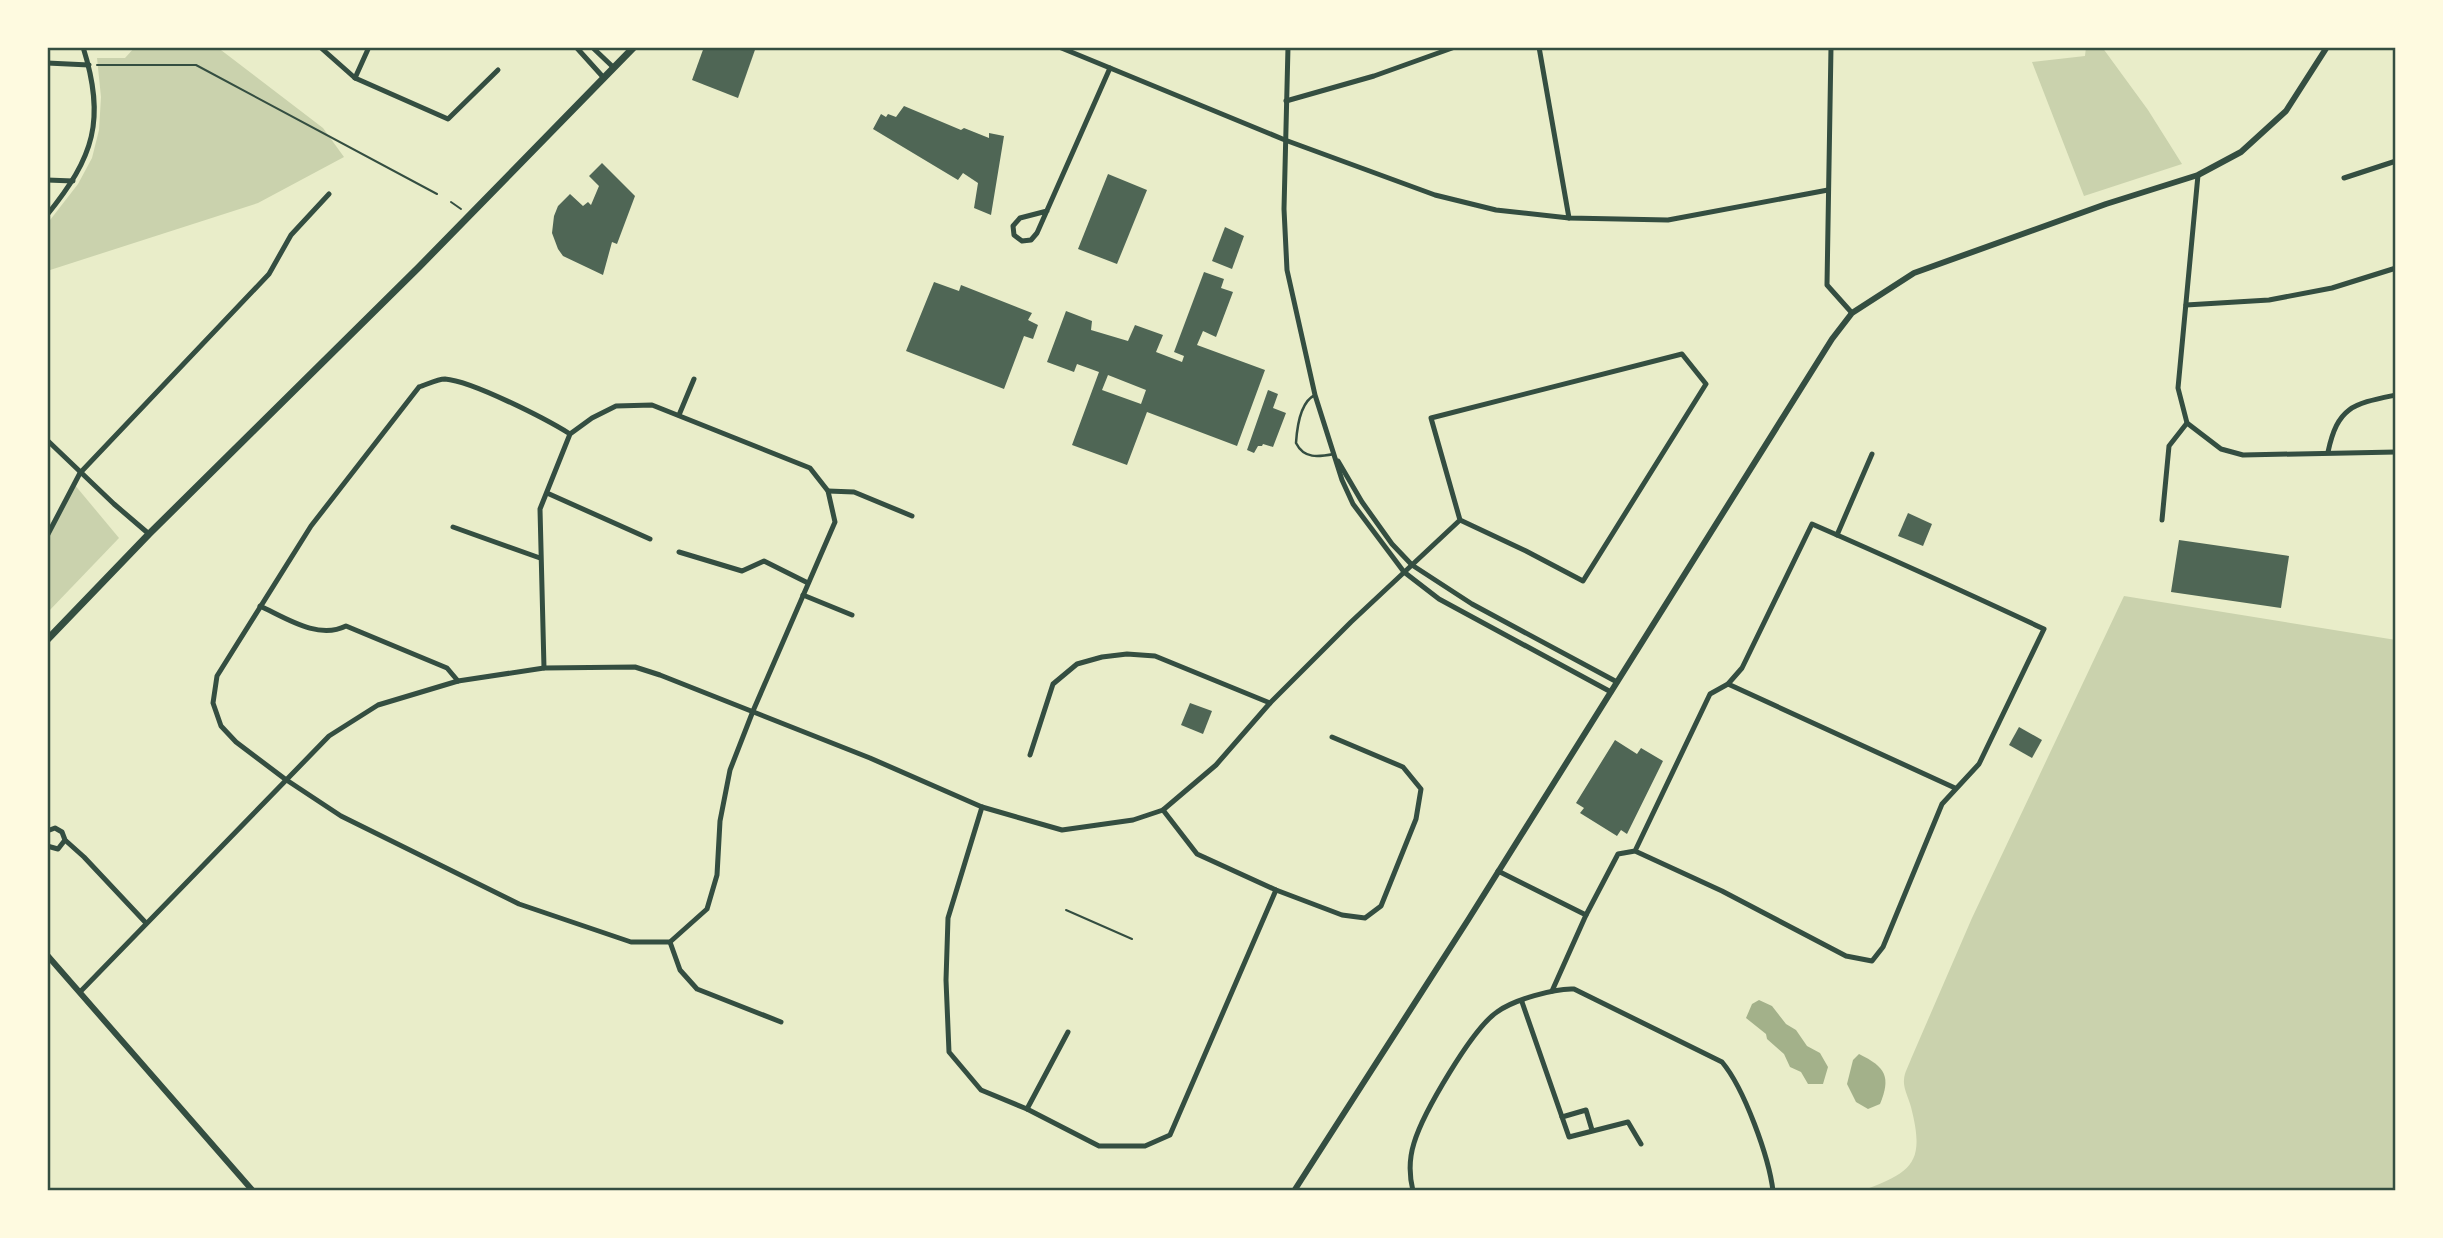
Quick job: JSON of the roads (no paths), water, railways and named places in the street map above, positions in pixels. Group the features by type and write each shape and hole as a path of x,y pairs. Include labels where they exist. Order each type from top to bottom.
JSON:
{"main road":[{"path":"47,640 634,47"}],"street":[{"path":"47,215 73,181 87,156 94,129 89,65 83,47"},
{"path":"320,47 355,78 448,118 498,70"},
{"path":"355,78 369,47"},
{"path":"576,47 603,78"},
{"path":"592,47 613,67"},
{"path":"1059,47 1285,140 1460,202 1496,210 1569,219 1668,220 1828,190"},
{"path":"1288,47 1284,209 1287,270 1315,395 1342,480 1353,504 1404,572 1439,599 1611,692"},
{"path":"1286,101 1455,47"},
{"path":"1539,47 1569,219"},
{"path":"1831,47 1827,285 1852,313"},
{"path":"1294,1191 1468,920 1832,339 1852,313 1914,273 2115,201 2198,175 2241,152 2286,111 2327,47"},
{"path":"47,63 89,65"},
{"path":"1047,211 1020,218 1013,226 1014,235 1022,241 1031,240 1037,233 1047,211 1110,68"},
{"path":"2344,178 2396,161"},
{"path":"2198,175 2178,388 2187,423 2221,449 2243,456 2396,452"},
{"path":"47,180 73,181"},
{"path":"47,536 80,473 269,275 291,235 329,194"},
{"path":"2186,306 2269,300 2332,288 2396,268"},
{"path":"1682,354 1706,384 1583,581 1460,520 1431,418 1682,354"},
{"path":"544,668 540,509 570,434 592,418 616,406 652,405 810,468 828,491 835,522 752,711 730,770 720,821 717,875 707,909 670,942 631,942 519,904 341,816 285,779 228,734 221,726 213,703 217,676 312,526 419,387 443,379 472,387 547,420 570,434"},
{"path":"679,415 694,379"},
{"path":"2328,452 2336,425 2350,408 2396,395"},
{"path":"2162,520 2169,446 2187,423"},
{"path":"47,440 149,534"},
{"path":"1334,453 1362,502 1392,544 1412,565 1472,604 1617,682"},
{"path":"1837,535 1872,454"},
{"path":"828,491 854,492 912,516"},
{"path":"547,493 650,539"},
{"path":"80,992 329,736 378,705 458,681 544,668 635,667 870,758 982,807 1062,830 1133,820 1163,810 1216,765 1270,703 1351,622 1460,520"},
{"path":"1552,991 1586,915 1618,854 1635,851 1722,891 1846,956 1872,961 1883,947 1942,804 1979,764 2044,629 1961,592 1919,569 1812,524 1742,668 1728,684 1710,694 1635,851"},
{"path":"453,527 540,558"},
{"path":"679,552 742,571 764,561 808,583"},
{"path":"803,595 852,615"},
{"path":"260,606 316,630 335,631 346,626 447,668 458,681"},
{"path":"1030,755 1053,684 1077,664 1102,657 1127,654 1155,656 1270,703"},
{"path":"1728,684 1955,788"},
{"path":"1163,810 1197,854 1276,890 1342,915 1365,918 1381,905 1416,819 1421,789 1403,767 1332,737"},
{"path":"982,807 948,918 946,980 949,1052 981,1090 1027,1109 1098,1146 1145,1146 1170,1135 1276,890"},
{"path":"47,831 59,830 65,840 146,923"},
{"path":"47,846 58,849 65,840"},
{"path":"1498,871 1586,915"},
{"path":"670,942 680,970 697,989 781,1022"},
{"path":"47,955 253,1191"},
{"path":"1413,1191 1410,1160 1422,1122 1480,1027 1499,1010 1552,991 1574,989 1722,1062 1732,1075 1747,1108 1773,1191"},
{"path":"1522,1002 1569,1137 1628,1122 1641,1144"},
{"path":"1027,1109 1068,1032"},
{"path":"1562,1116 1586,1110 1592,1130"}],"lane":[{"path":"1315,395 1308,400 1297,431 1296,443 1303,453 1320,457 1334,453"}]}
